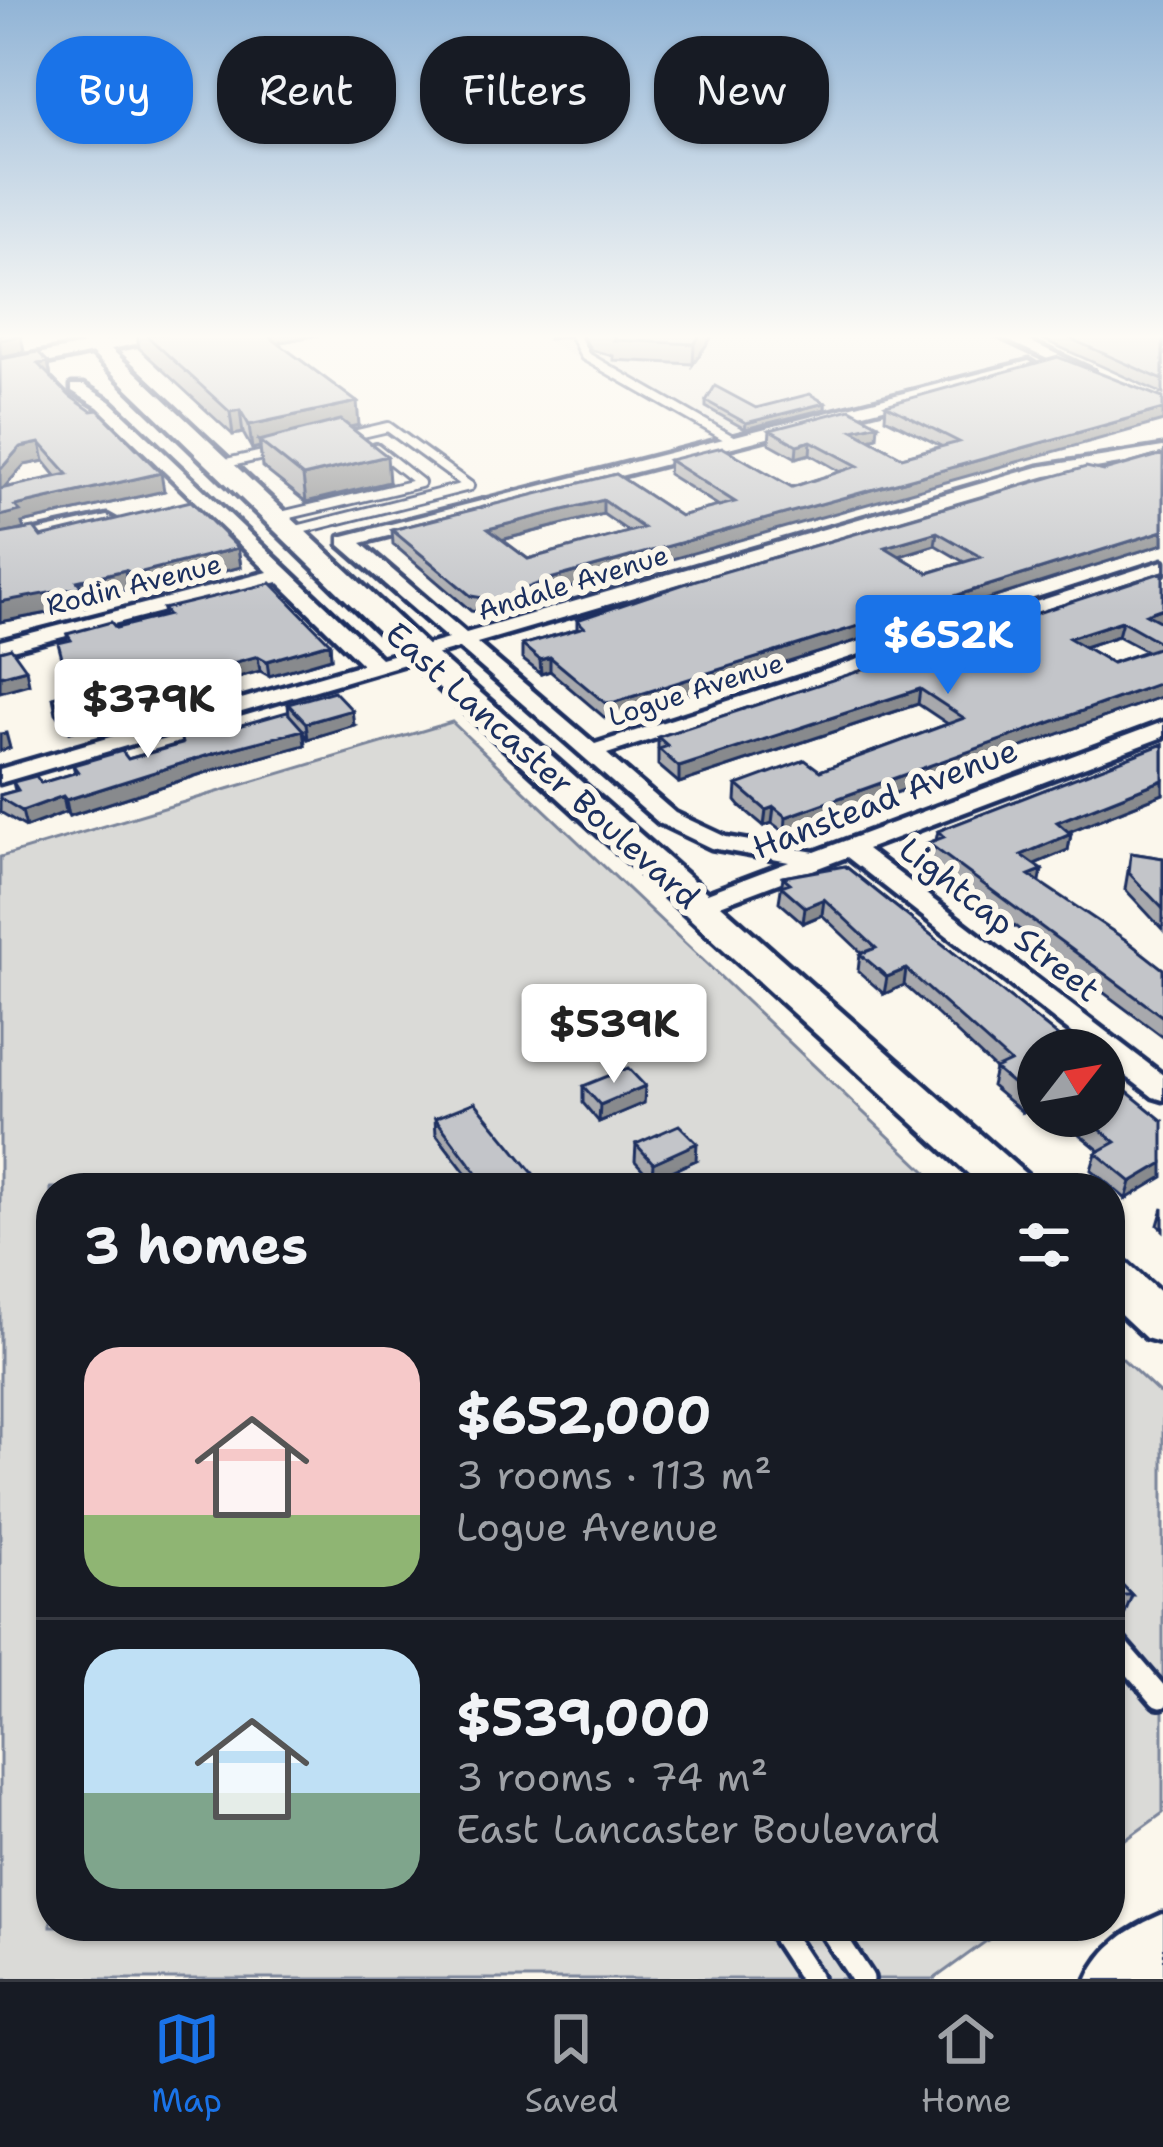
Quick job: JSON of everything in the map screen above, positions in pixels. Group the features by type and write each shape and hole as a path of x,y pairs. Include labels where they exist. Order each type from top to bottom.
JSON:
{"main road":[{"name":"East Lancaster Boulevard","path":"177,426 421,656 995,1173"},
{"path":"1125,1290 1163,1324"},
{"path":"1121,1979 1163,1947"}],"street":[{"name":"East Lancaster Boulevard","path":"128,426 380,668"},
{"path":"734,442 795,426"},
{"name":"East Lancaster Boulevard","path":"734,442 347,541 667,818 720,844 819,860"},
{"name":"Andale Avenue","path":"0,776 463,645 1044,471 1163,452"},
{"path":"182,504 204,499"},
{"path":"0,545 136,514"},
{"name":"Logue Avenue","path":"589,753 1163,567"},
{"name":"Rodin Avenue","path":"0,647 281,575"},
{"name":"Hanstead Avenue","path":"698,905 1163,729"},
{"name":"Lightcap Street","path":"850,848 1163,1090"}],"lane":[{"path":"707,426 734,442"},
{"path":"281,525 329,522 469,486 388,427 338,438"},
{"path":"281,525 345,501 421,483 358,434"},
{"path":"217,465 298,448"},
{"path":"1125,1656 1160,1697"},
{"path":"786,1941 811,1979"},
{"path":"838,1941 863,1979"}],"shaded area":[{"path":"692,426 752,426 710,437"},
{"path":"452,722 927,1173 36,1173 36,1941 986,1941 934,1979 0,1979 0,857"},
{"path":"1125,1361 1163,1397 1163,1813 1125,1840"}],"building":[{"path":"0,426 114,426 161,473 15,506 20,511 0,516 0,489 68,474 40,443 20,447 0,470"},
{"path":"316,426 349,426 387,456 303,476 259,441"},
{"path":"784,426 868,426 853,430 902,457 959,442 928,426 1100,426 550,579 500,601 471,596 392,530 616,474 680,516 735,502 669,460 722,447 792,487 858,466 811,441 797,445 770,430","holes":["603,500 643,528 528,559 488,529"]},
{"path":"1163,454 1163,531 615,702 605,703 550,657 540,660 522,645 584,627 577,620 696,580 1086,467 1104,471","holes":["937,532 981,557 928,573 885,547"]},
{"path":"191,501 238,548 0,602 0,534 34,528 41,537"},
{"path":"1163,572 1163,608 1146,614 1163,623 1163,644 1122,621 1069,638 1112,663 1163,646 1163,682 786,817 774,807 766,810 737,785 805,760 820,771 964,718 920,689 679,767 659,749 668,746 658,737"},
{"path":"271,583 330,643 267,661 258,656 210,669 215,675 171,687 166,681 108,697 113,703 66,716 53,697 71,692 58,643 71,640 67,634 111,622 116,628 168,615 163,609"},
{"path":"11,648 26,669 0,676 0,651"},
{"path":"334,691 352,710 306,723 288,704"},
{"path":"287,712 303,730 22,811 0,798 18,790 13,782 36,776 41,783 78,772 73,765 122,751 128,759 182,744 180,734 232,719 238,726"},
{"path":"1163,744 1163,780 1057,822 1071,834 1021,855 1042,870 1029,875 1163,969 1163,1017 928,843 944,837 938,831"},
{"path":"1131,853 1163,858 1163,909 1129,873"},
{"path":"845,866 1049,1029 1017,1029 1017,1087 995,1069 1010,1062 906,969 887,977 860,954 876,948 824,899 805,907 781,886 790,883 783,877"},
{"path":"628,1068 645,1086 600,1105 583,1086"},
{"path":"1125,1090 1163,1121 1163,1163 1131,1182 1096,1153 1116,1142 1110,1137 1125,1137"},
{"path":"475,1102 533,1173 477,1173 435,1118"},
{"path":"679,1125 697,1143 653,1163 636,1144"}]}
